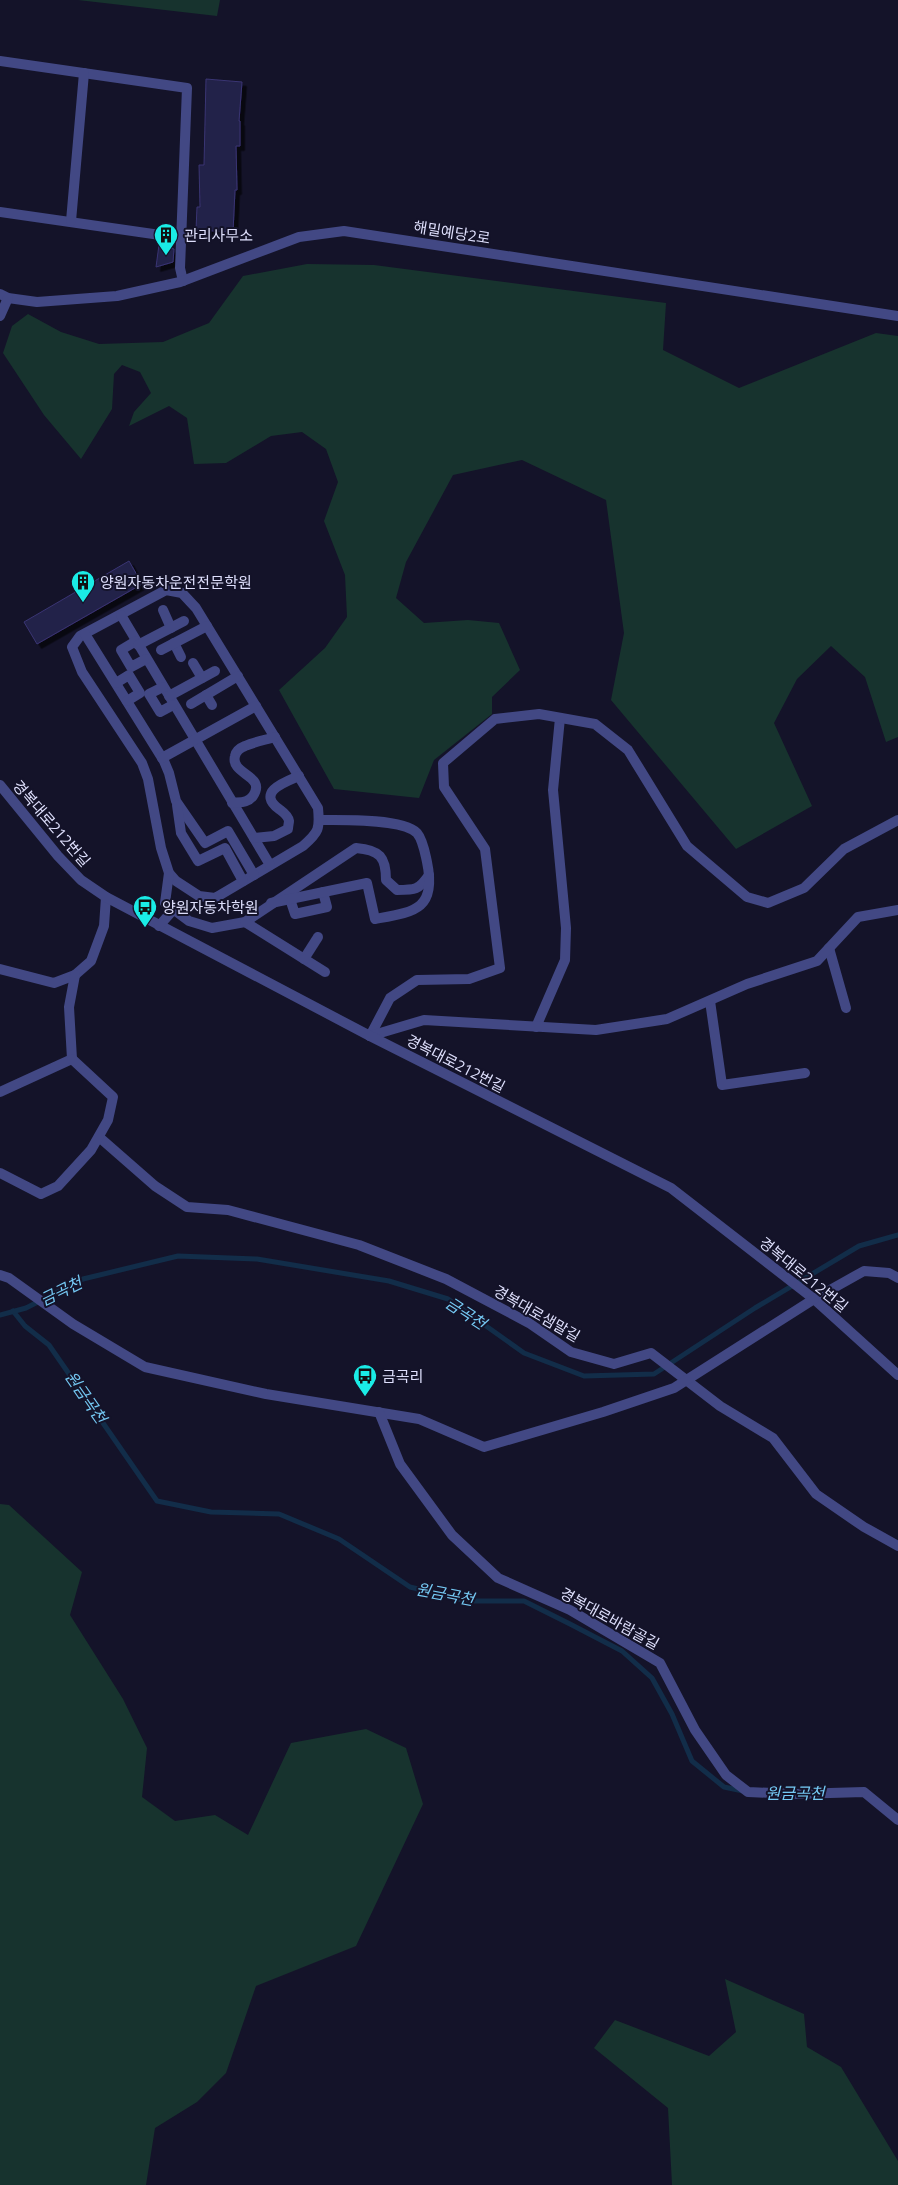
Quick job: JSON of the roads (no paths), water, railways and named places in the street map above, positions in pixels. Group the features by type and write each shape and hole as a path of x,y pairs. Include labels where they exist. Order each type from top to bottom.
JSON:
{"street":[{"path":"0,61 187,88 180,268 182,281"},
{"path":"71,221 84,73"},
{"path":"0,212 181,238"},
{"name":"해밀예당2로","path":"0,316 4,296 37,302 117,296 182,281 299,237 344,231 898,316"},
{"path":"166,590 182,593 196,608 207,626 318,808 320,826 314,836 303,846 215,898 199,896 176,881 169,873 161,848 148,780 142,763 82,672 72,647 80,636 166,590"},
{"path":"163,610 171,628"},
{"path":"121,615 270,865"},
{"path":"146,659 131,668 121,650 184,622"},
{"path":"161,650 207,626"},
{"path":"85,634 162,758 169,773 176,801 180,832 198,862 225,848 243,881"},
{"path":"174,643 180,657"},
{"path":"193,663 202,678"},
{"path":"163,687 149,694 160,712 171,701 202,678 215,671"},
{"path":"116,683 129,675 140,693 127,701"},
{"path":"192,704 238,676"},
{"path":"206,695 212,705"},
{"path":"162,758 256,706"},
{"path":"370,1036 390,998 417,980 469,979 500,968 486,849 444,786 444,763 496,719 539,714 595,724 628,750 687,846 747,897 768,903 804,888 844,849 898,820"},
{"path":"536,1027 565,960 566,928 553,790 560,718"},
{"path":"232,803 244,802 251,798 256,791 254,780 236,766 234,759 236,751 244,746 275,737"},
{"path":"254,838 274,836 288,828 289,820 286,813 274,804 271,799 272,792 281,783 299,776"},
{"name":"경복대로212번길","path":"0,785 58,856 81,880 106,897 370,1036 671,1188 814,1299 898,1375"},
{"path":"176,801 205,843 228,831 254,875"},
{"path":"272,903 367,883 375,919 410,912 425,902 431,880 424,849 417,833 404,827 369,820 319,820"},
{"path":"169,873 165,903 189,921 212,928 245,922 356,848 367,849 381,855 386,865 386,880 397,890 413,890 422,886 430,874"},
{"path":"290,899 295,914 327,907 323,892"},
{"path":"0,969 54,983 76,975 91,961 104,926 106,897"},
{"path":"159,926 174,909"},
{"path":"370,1036 424,1020 596,1030 667,1020 747,984 816,962 858,917 898,910"},
{"path":"245,922 325,972"},
{"path":"304,959 318,937"},
{"path":"829,948 846,1008"},
{"path":"0,1174 40,1194 58,1186 92,1150 108,1120 113,1097 72,1059 69,1007 76,975"},
{"path":"710,1001 722,1085 805,1072"},
{"path":"0,1092 72,1059"},
{"name":"경복대로샘말길","path":"99,1137 155,1186 187,1207 228,1210 359,1245 446,1279 529,1323 571,1352 614,1364 651,1353 720,1406 774,1438 816,1494 864,1527 898,1546"},
{"path":"0,1275 9,1278 73,1324 144,1367 266,1394 419,1419 484,1447 603,1412 674,1388 682,1378 864,1271 889,1273 898,1278"},
{"name":"경복대로바람골길","path":"379,1412 400,1464 452,1535 498,1578 570,1610 660,1663 695,1730 726,1775 748,1792 796,1794 864,1792 898,1820"}],"waterway":[{"name":"금곡천","path":"0,1315 26,1308 83,1279 178,1256 257,1259 389,1281 448,1299 524,1353 584,1376 654,1374 755,1308 859,1246 898,1235"},
{"name":"원금곡천","path":"13,1311 25,1326 49,1345 157,1501 211,1512 279,1514 339,1539 410,1587 467,1601 524,1601 622,1651 652,1678 672,1714 692,1761 724,1787 743,1791"}],"place":[{"name":"관리사무소","path":"166,256"},
{"name":"양원자동차운전전문학원","path":"83,603"},
{"name":"양원자동차학원","path":"145,928"},
{"name":"금곡리","path":"365,1397"}]}
